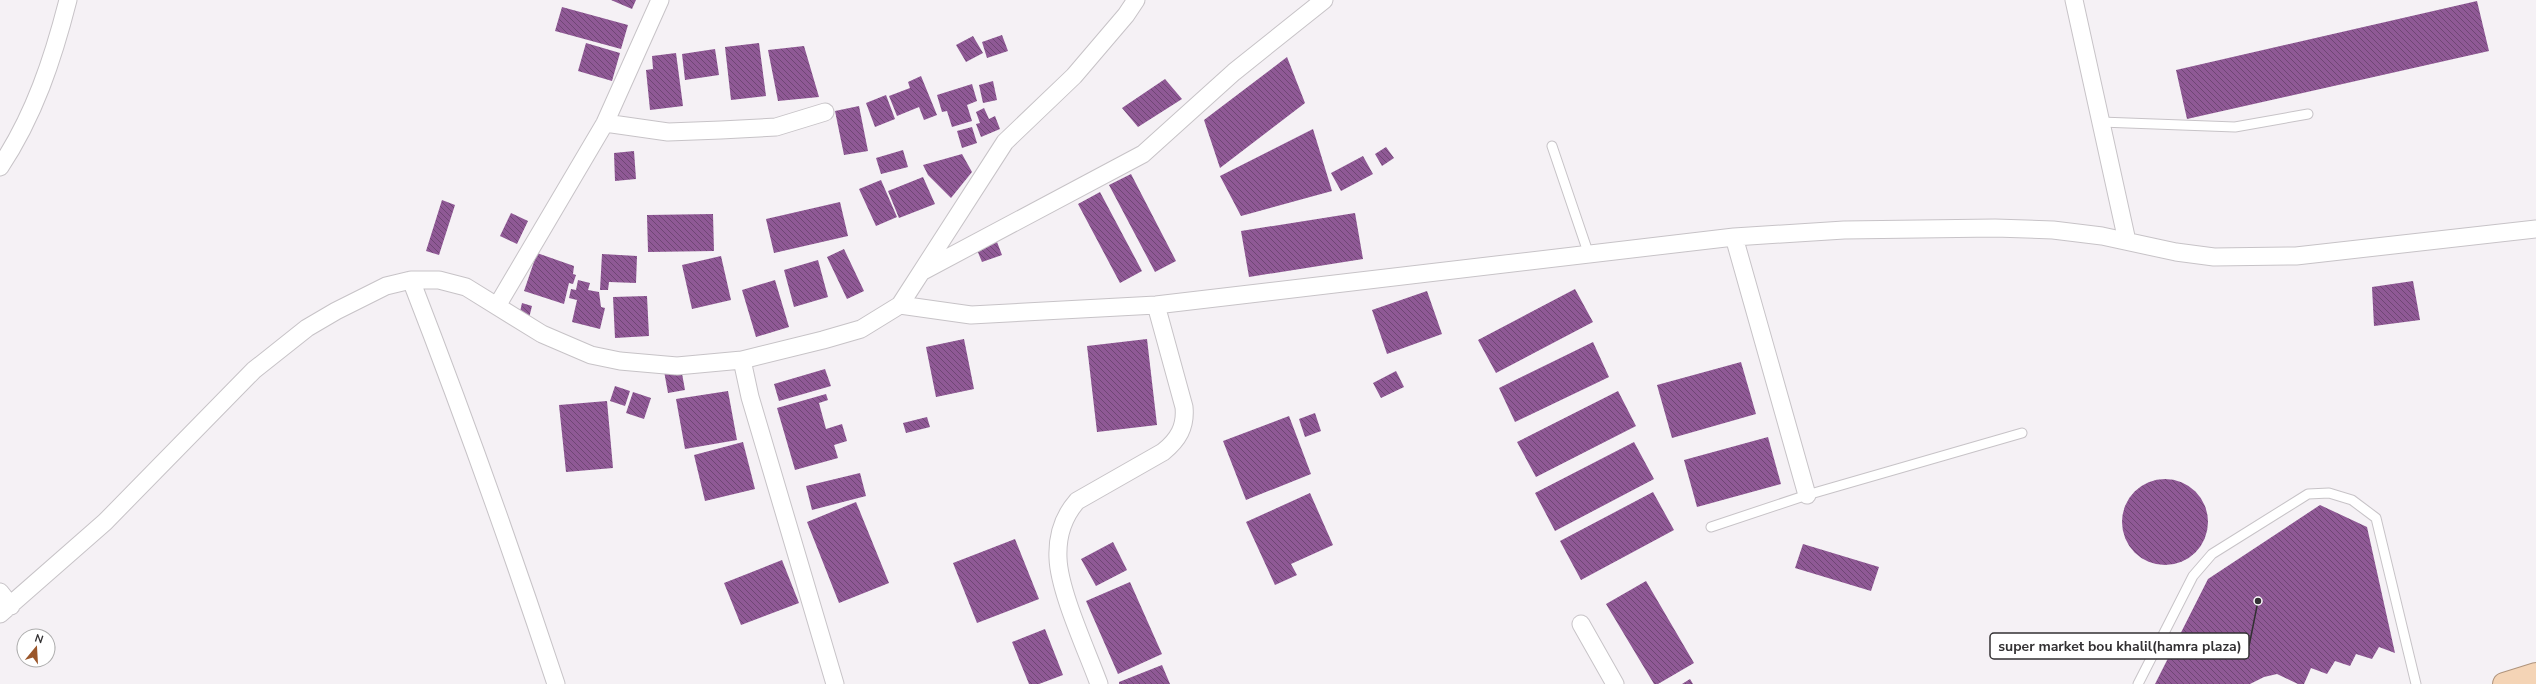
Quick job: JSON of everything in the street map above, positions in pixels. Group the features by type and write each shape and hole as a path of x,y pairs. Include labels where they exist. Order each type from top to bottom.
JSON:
{"highway":[{"path":"2504,684 2536,674"}],"street":[{"path":"0,167 35,103 57,43 68,0"},
{"path":"498,306 605,123 660,0"},
{"path":"0,592 5,610 105,522 254,370 307,328 336,311 386,286 411,280 452,282 498,306 542,334 592,355 620,361 677,366 742,360 861,329 900,305 951,228 980,178 1005,142 1074,76 1126,15 1136,0"},
{"path":"922,271 1143,154 1234,72 1324,0"},
{"path":"2074,0 2127,241"},
{"path":"605,123 668,132 714,131 776,127 825,112"},
{"path":"900,305 971,315 1156,305 1734,237 1844,230 1995,228 2053,230 2102,236 2176,252 2214,257 2296,256 2536,229"},
{"path":"1734,237 1807,495"},
{"path":"411,280 452,382 515,558 556,684"},
{"path":"1099,684 1061,577 1058,558 1059,542 1062,523 1068,511 1077,501 1163,452 1175,443 1182,429 1185,419 1184,407 1156,305"},
{"path":"742,360 750,397 835,684"},
{"path":"1581,624 1615,684"}],"lane":[{"path":"2101,122 2235,127 2308,114"},
{"path":"1552,146 1589,255"},
{"path":"1711,527 1807,495 2022,433"},
{"path":"2138,684 2193,576 2212,554 2308,494 2329,493 2352,500 2376,518 2416,684"}],"building":[{"path":"611,0 636,0 632,9"},
{"path":"2477,1 2489,51 2187,119 2176,70"},
{"path":"562,7 628,25 621,49 555,31"},
{"path":"1002,35 1008,51 987,58 982,42"},
{"path":"973,36 983,53 966,62 956,45"},
{"path":"586,43 620,53 612,81 578,71"},
{"path":"759,43 766,96 731,100 725,47"},
{"path":"804,46 819,97 778,101 768,50"},
{"path":"715,49 719,75 685,80 682,54"},
{"path":"676,53 683,106 650,110 646,70 653,69 652,56"},
{"path":"1287,57 1305,103 1220,168 1204,120"},
{"path":"921,76 937,115 924,120 919,107 897,116 889,96 910,88 908,82"},
{"path":"1165,79 1182,99 1138,127 1122,108"},
{"path":"993,81 997,100 983,103 979,85"},
{"path":"972,84 977,101 967,105 972,121 952,127 947,111 942,112 937,95"},
{"path":"886,95 895,119 875,127 866,103"},
{"path":"859,106 868,151 844,155 835,111"},
{"path":"984,108 989,119 995,116 1000,129 981,137 976,124 980,123 976,112"},
{"path":"972,127 977,143 962,148 957,131"},
{"path":"1313,129 1332,191 1241,216 1220,176"},
{"path":"1386,147 1394,158 1382,166 1375,154"},
{"path":"903,150 908,167 881,174 876,158"},
{"path":"634,151 636,179 615,181 614,153"},
{"path":"962,154 972,172 951,198 928,175 923,165"},
{"path":"1363,156 1373,174 1341,191 1331,173"},
{"path":"1131,174 1176,261 1155,272 1109,185"},
{"path":"923,177 935,204 899,218 888,191"},
{"path":"881,180 897,217 876,226 859,189"},
{"path":"1100,192 1142,271 1120,283 1078,204"},
{"path":"442,200 455,205 439,255 426,251"},
{"path":"840,202 848,236 774,253 766,219"},
{"path":"511,213 528,221 517,244 500,236"},
{"path":"1355,213 1363,259 1249,277 1241,231"},
{"path":"713,214 714,251 648,252 647,215"},
{"path":"997,242 1002,255 982,262 977,250"},
{"path":"844,249 864,291 847,299 827,257"},
{"path":"537,253 574,266 573,274 576,275 573,284 569,283 564,304 524,291"},
{"path":"602,254 637,256 636,283 609,282 608,290 600,290"},
{"path":"721,256 731,300 692,309 682,265"},
{"path":"818,260 828,297 794,307 784,270"},
{"path":"578,280 590,283 588,290 599,292 601,307 605,308 600,329 572,322 577,300 569,298 571,289 576,290"},
{"path":"775,280 789,327 756,337 742,290"},
{"path":"2413,281 2420,320 2374,326 2372,287"},
{"path":"1575,289 1593,322 1496,373 1478,340"},
{"path":"1427,291 1442,334 1387,354 1372,310"},
{"path":"647,296 649,336 615,338 613,297"},
{"path":"522,303 532,306 529,318 519,316"},
{"path":"964,339 974,389 936,397 926,347"},
{"path":"1147,339 1157,425 1097,432 1087,346"},
{"path":"1593,342 1609,377 1515,422 1499,388"},
{"path":"1741,362 1756,414 1672,438 1657,385"},
{"path":"681,368 685,390 668,393 664,371"},
{"path":"825,369 831,386 779,401 774,384"},
{"path":"1396,371 1404,387 1381,398 1373,383"},
{"path":"615,386 630,391 625,406 610,401"},
{"path":"728,391 737,440 685,449 676,399"},
{"path":"1618,391 1636,426 1536,477 1517,442"},
{"path":"633,392 651,398 644,419 626,413"},
{"path":"826,394 828,400 819,403 826,429 842,424 847,441 834,445 838,458 795,470 777,408"},
{"path":"607,401 613,468 566,472 559,405"},
{"path":"1315,413 1321,431 1305,437 1299,419"},
{"path":"1289,416 1311,474 1246,500 1223,441"},
{"path":"927,417 930,427 906,433 903,423"},
{"path":"1768,437 1781,484 1697,507 1684,460"},
{"path":"743,442 755,489 705,501 694,455"},
{"path":"1634,442 1654,479 1555,531 1535,493"},
{"path":"860,473 866,496 812,510 806,486"},
{"path":"2157,479 2173,479 2182,482 2196,491 2205,505 2208,514 2208,530 2205,539 2196,553 2182,562 2173,565 2157,565 2141,558 2134,553 2129,546 2122,530 2122,514 2129,498 2134,491 2141,486"},
{"path":"1653,492 1674,530 1581,580 1560,541"},
{"path":"1310,493 1333,545 1291,564 1297,575 1275,585 1246,522"},
{"path":"856,502 889,583 839,603 807,522"},
{"path":"2320,505 2367,527 2395,653 2379,647 2372,659 2356,654 2350,666 2335,661 2327,674 2311,668 2304,684 2298,684 2277,674 2264,677 2250,684 2155,684 2208,579"},
{"path":"1015,539 1039,599 977,623 953,563"},
{"path":"1113,542 1127,570 1096,586 1081,559"},
{"path":"1803,544 1879,567 1871,591 1795,568"},
{"path":"782,560 799,603 741,625 724,583"},
{"path":"1646,581 1694,663 1658,684 1654,684 1606,604"},
{"path":"1130,582 1162,654 1118,674 1086,601"},
{"path":"1045,629 1063,675 1039,684 1029,684 1012,642"},
{"path":"1162,665 1170,684 1119,684 1119,682"},
{"path":"1690,679 1693,684 1682,684"}],"place":[{"name":"super market bou khalil(hamra plaza)","path":"2258,601"}]}
